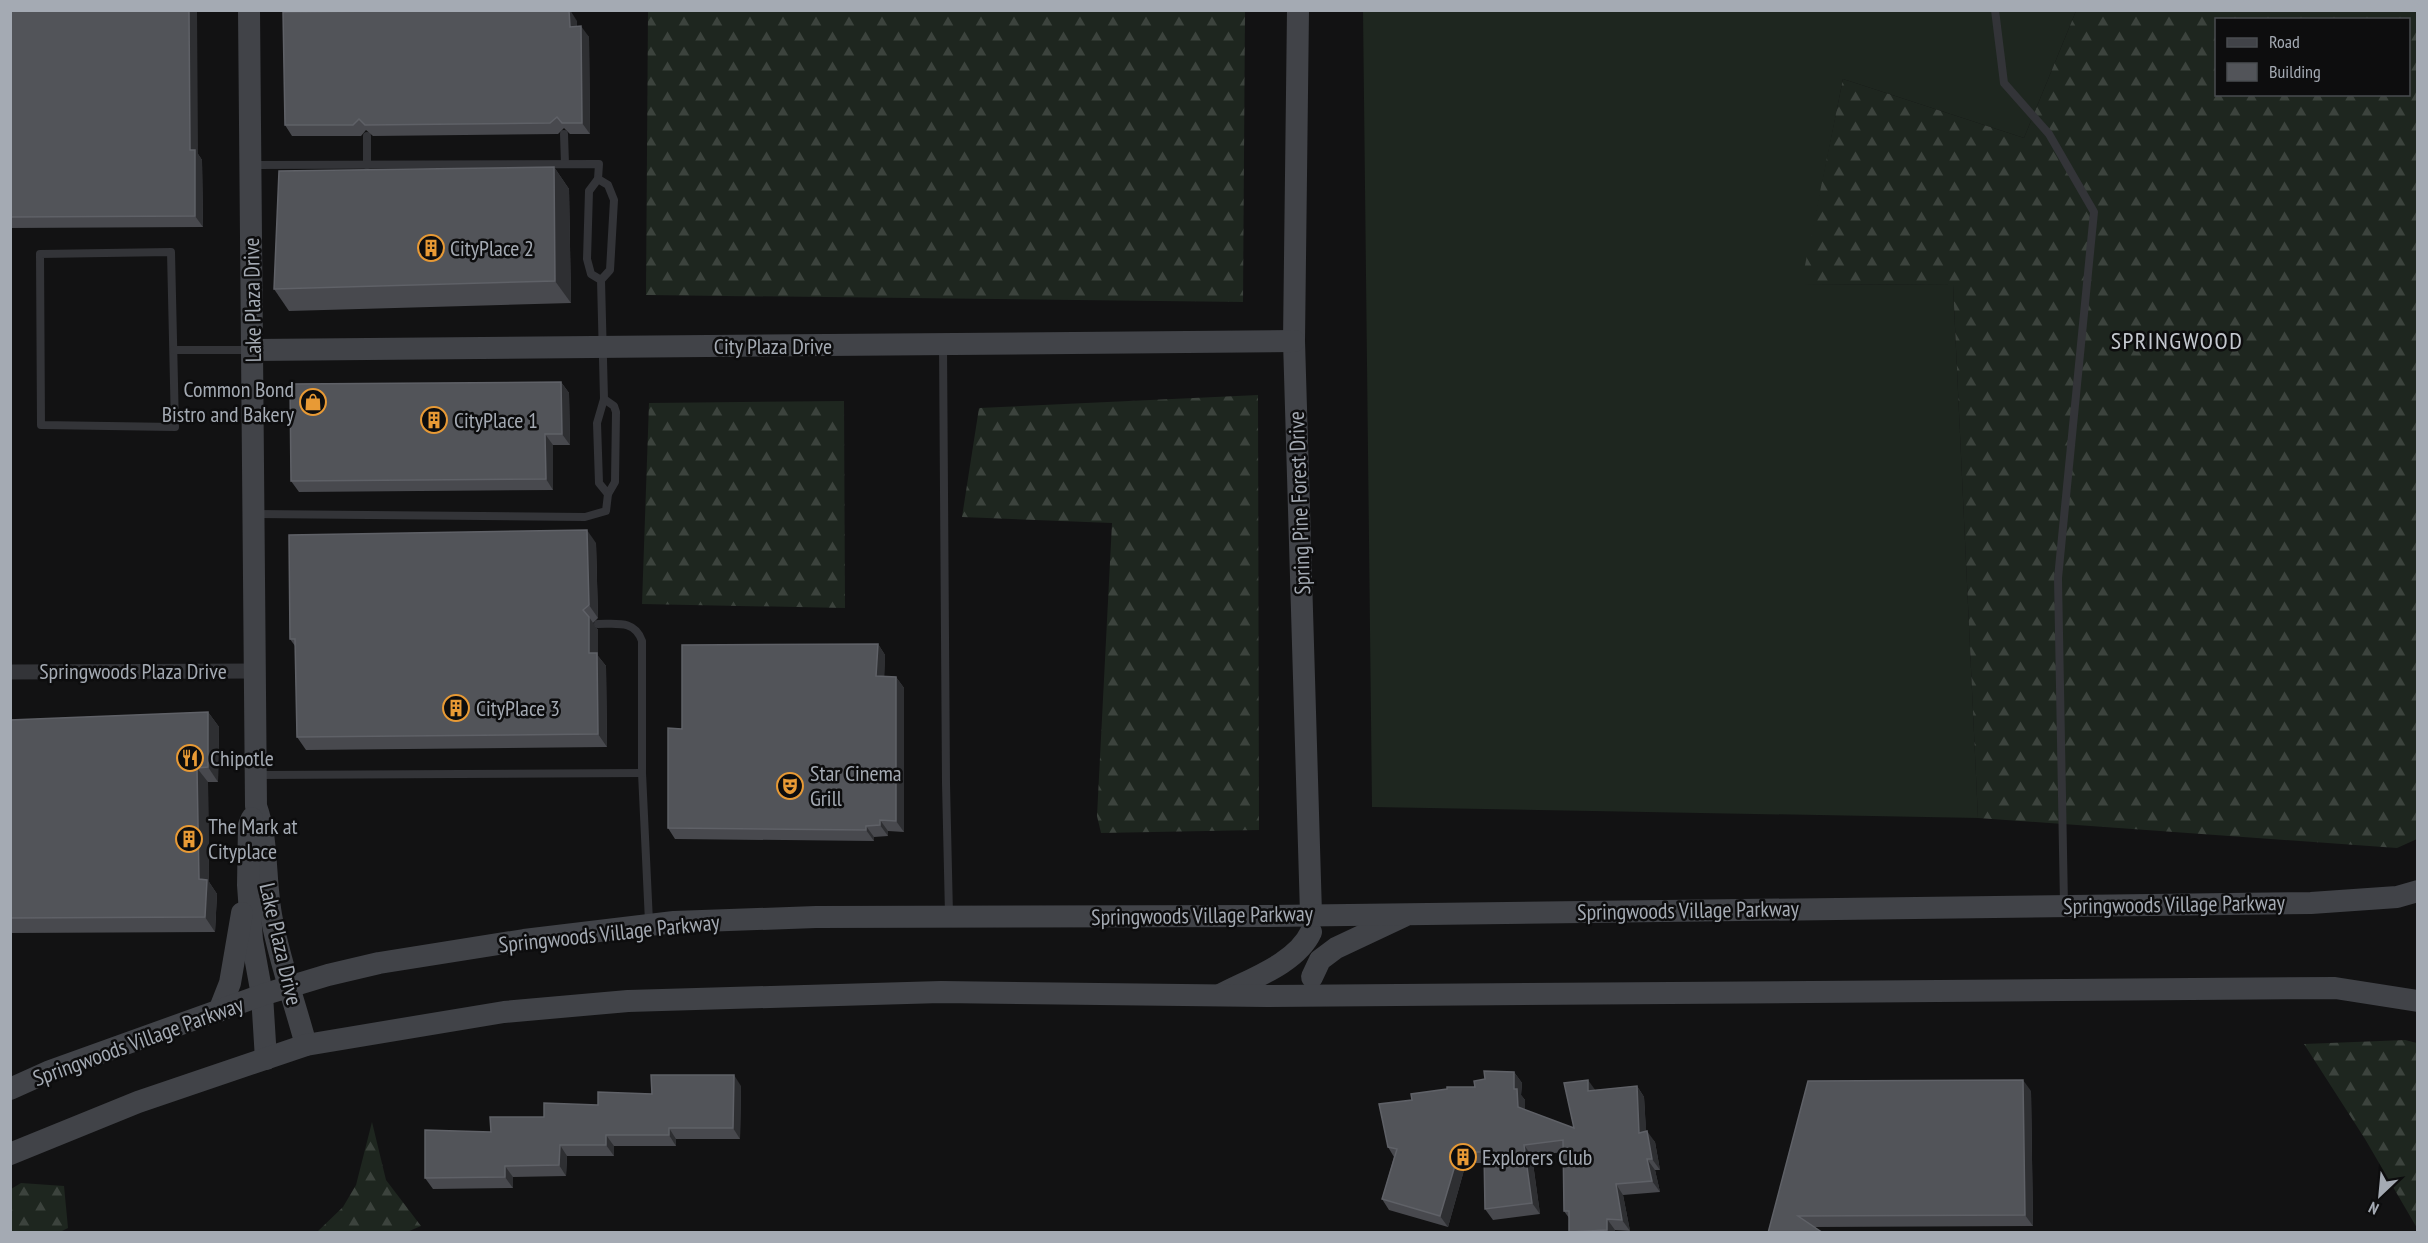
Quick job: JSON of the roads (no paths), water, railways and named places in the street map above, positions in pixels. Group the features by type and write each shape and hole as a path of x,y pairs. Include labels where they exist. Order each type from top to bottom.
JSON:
{"main road":[{"name":"Lake Plaza Drive","path":"249,10 256,806 263,826 265,879 272,921 306,1045"},
{"name":"Spring Pine Forest Drive","path":"1298,10 1294,341 1311,923"},
{"name":"City Plaza Drive","path":"252,350 1294,341"},
{"name":"Lake Plaza Drive","path":"256,806 249,825 248,885 252,940 262,994 266,1059"},
{"path":"219,1011 230,983 248,885"},
{"name":"Springwoods Village Parkway","path":"10,1089 50,1071 289,986 379,963 524,940 649,925 804,918 949,917 1311,923 1411,913 2311,903 2397,897 2418,891"},
{"path":"1312,987 1320,960 1336,948 1411,913"},
{"path":"1218,996 1289,958 1305,946 1311,923"},
{"path":"10,1154 138,1102 306,1045 504,1012 628,1001 941,992 1218,996 1312,987 2335,988 2418,1001"}],"street":[{"name":"Springwoods Plaza Drive","path":"10,672 256,671"},
{"name":"Spring Pine Forest Drive","path":"1311,923 1312,987"}],"lane":[{"path":"1995,10 2004,83 2049,134 2094,212 2058,578 2064,905"},
{"path":"564,134 565,164"},
{"path":"367,136 367,165"},
{"path":"250,165 599,164 598,179 589,191 588,259 591,274 601,280"},
{"path":"598,179 608,185 614,200 610,270 601,280 603,399 597,423 598,483 608,494"},
{"path":"171,252 174,350 175,427 41,425 40,254 171,252"},
{"path":"943,345 949,917"},
{"path":"174,350 252,350"},
{"path":"254,514 585,518 606,511 608,494 615,482 616,412 614,406 603,399"},
{"path":"598,624 628,624 638,630 642,641 642,773 649,925"},
{"path":"256,775 642,773"}],"place":[{"name":"CityPlace 2","path":"431,248"},
{"name":"Common Bond Bistro and Bakery","path":"313,402"},
{"name":"CityPlace 1","path":"434,420"},
{"name":"CityPlace 3","path":"456,708"},
{"name":"Chipotle","path":"190,758"},
{"name":"Star Cinema Grill","path":"790,786"},
{"name":"The Mark at Cityplace","path":"189,839"},
{"name":"Explorers Club","path":"1463,1157"}],"district":[{"name":"SPRINGWOOD","path":"2177,340"}]}
